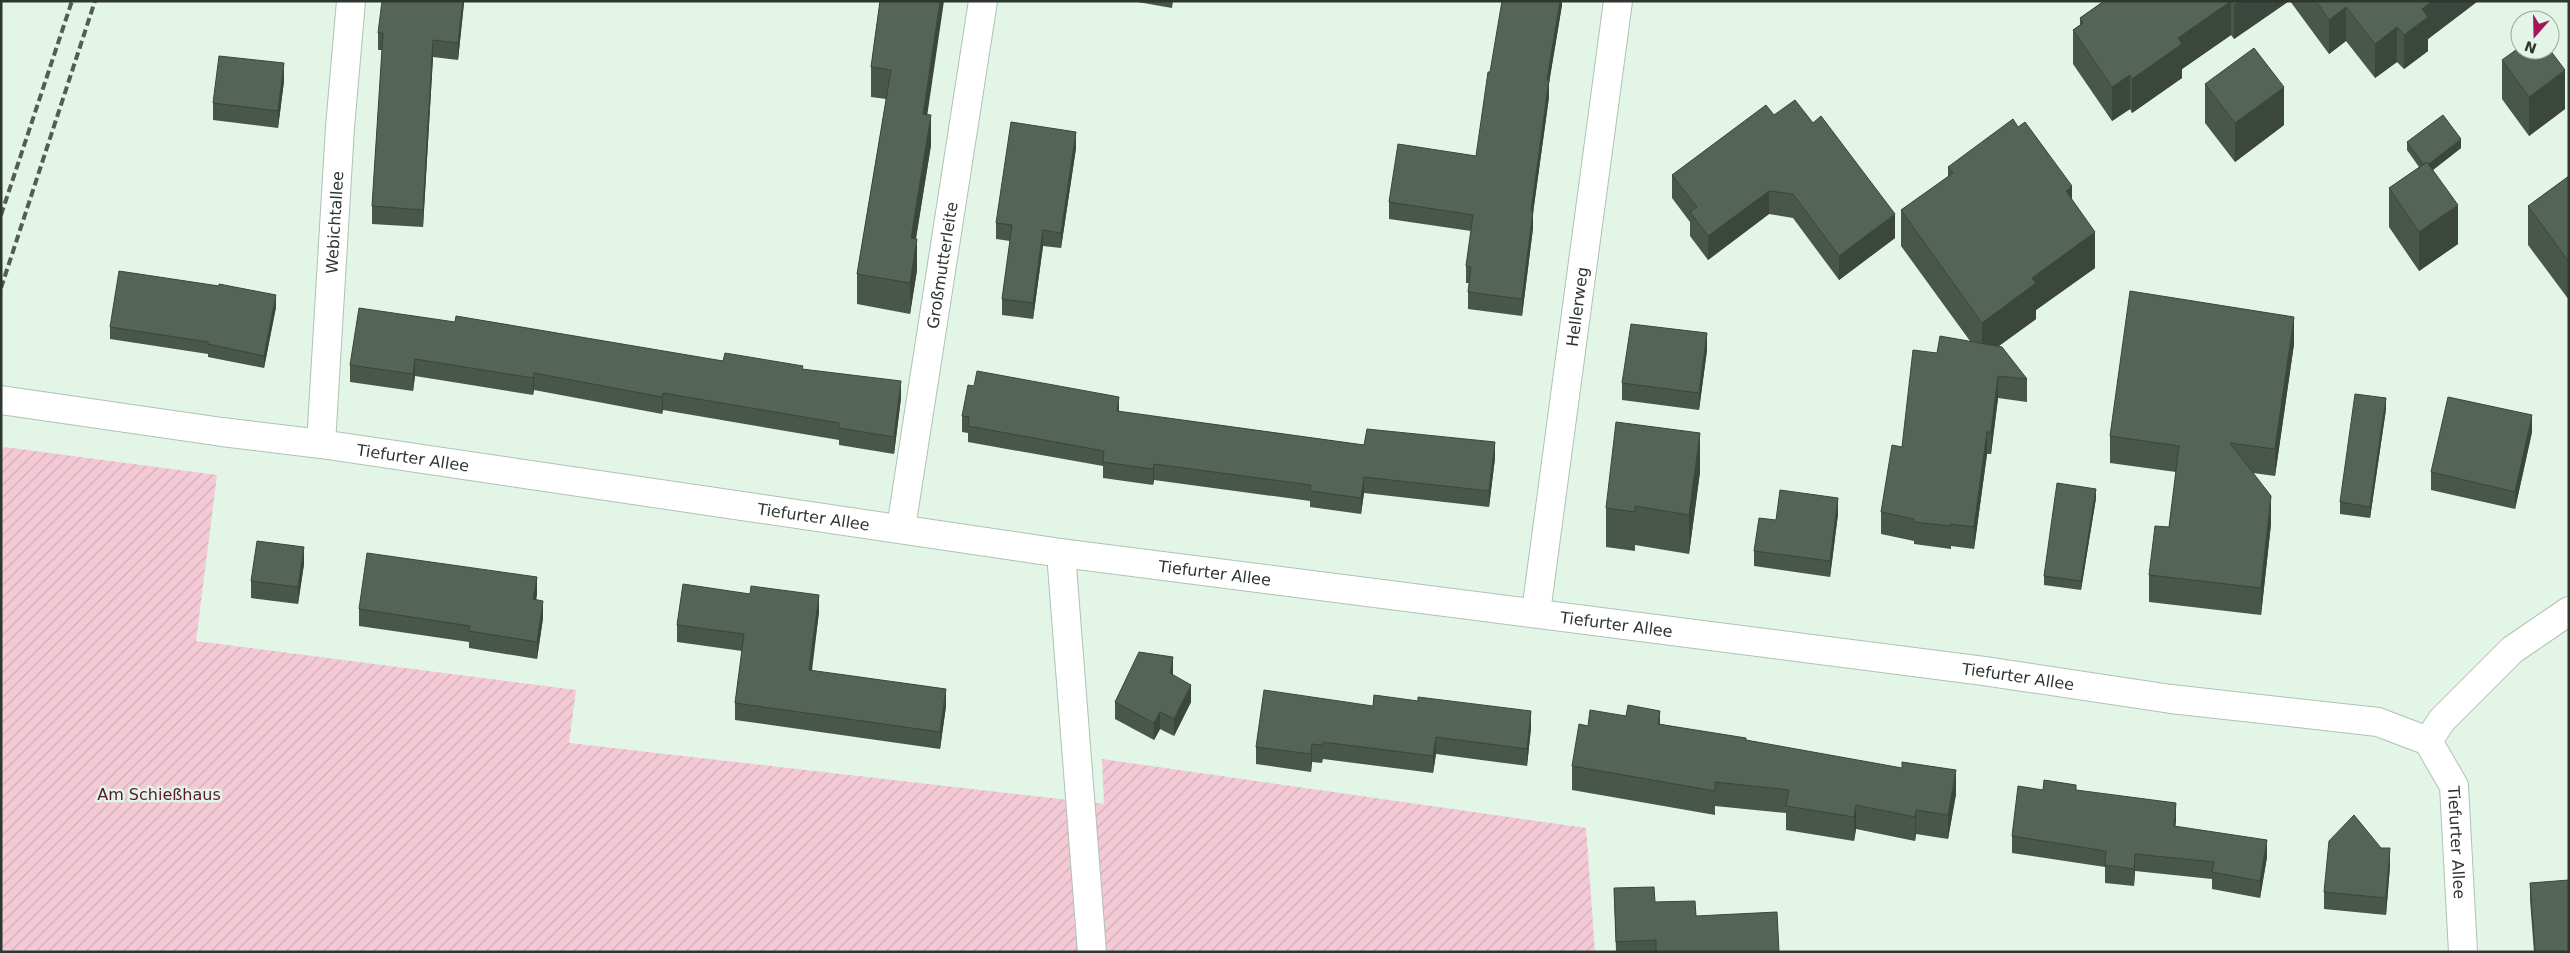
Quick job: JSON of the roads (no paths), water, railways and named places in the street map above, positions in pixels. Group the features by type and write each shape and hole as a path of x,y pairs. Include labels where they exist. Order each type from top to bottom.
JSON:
{"street":[{"name":"Webichtallee","path":"320,444 340,127 351,1"},
{"name":"Großmutterleite","path":"901,528 983,1"},
{"name":"Hellerweg","path":"1536,612 1618,1"},
{"name":"Tiefurter Allee","path":"11,402 320,444 1062,553 1536,612 1870,658 1984,671 2171,699 2378,722 2428,741 2454,786 2463,952"},
{"path":"1062,553 1092,952"},
{"path":"2428,741 2449,713 2512,650 2569,611"}],"railway":[{"path":"1,215 72,1"},
{"path":"1,288 95,1"}],"park label":[{"name":"Am Schießhaus","path":"159,794"}]}
